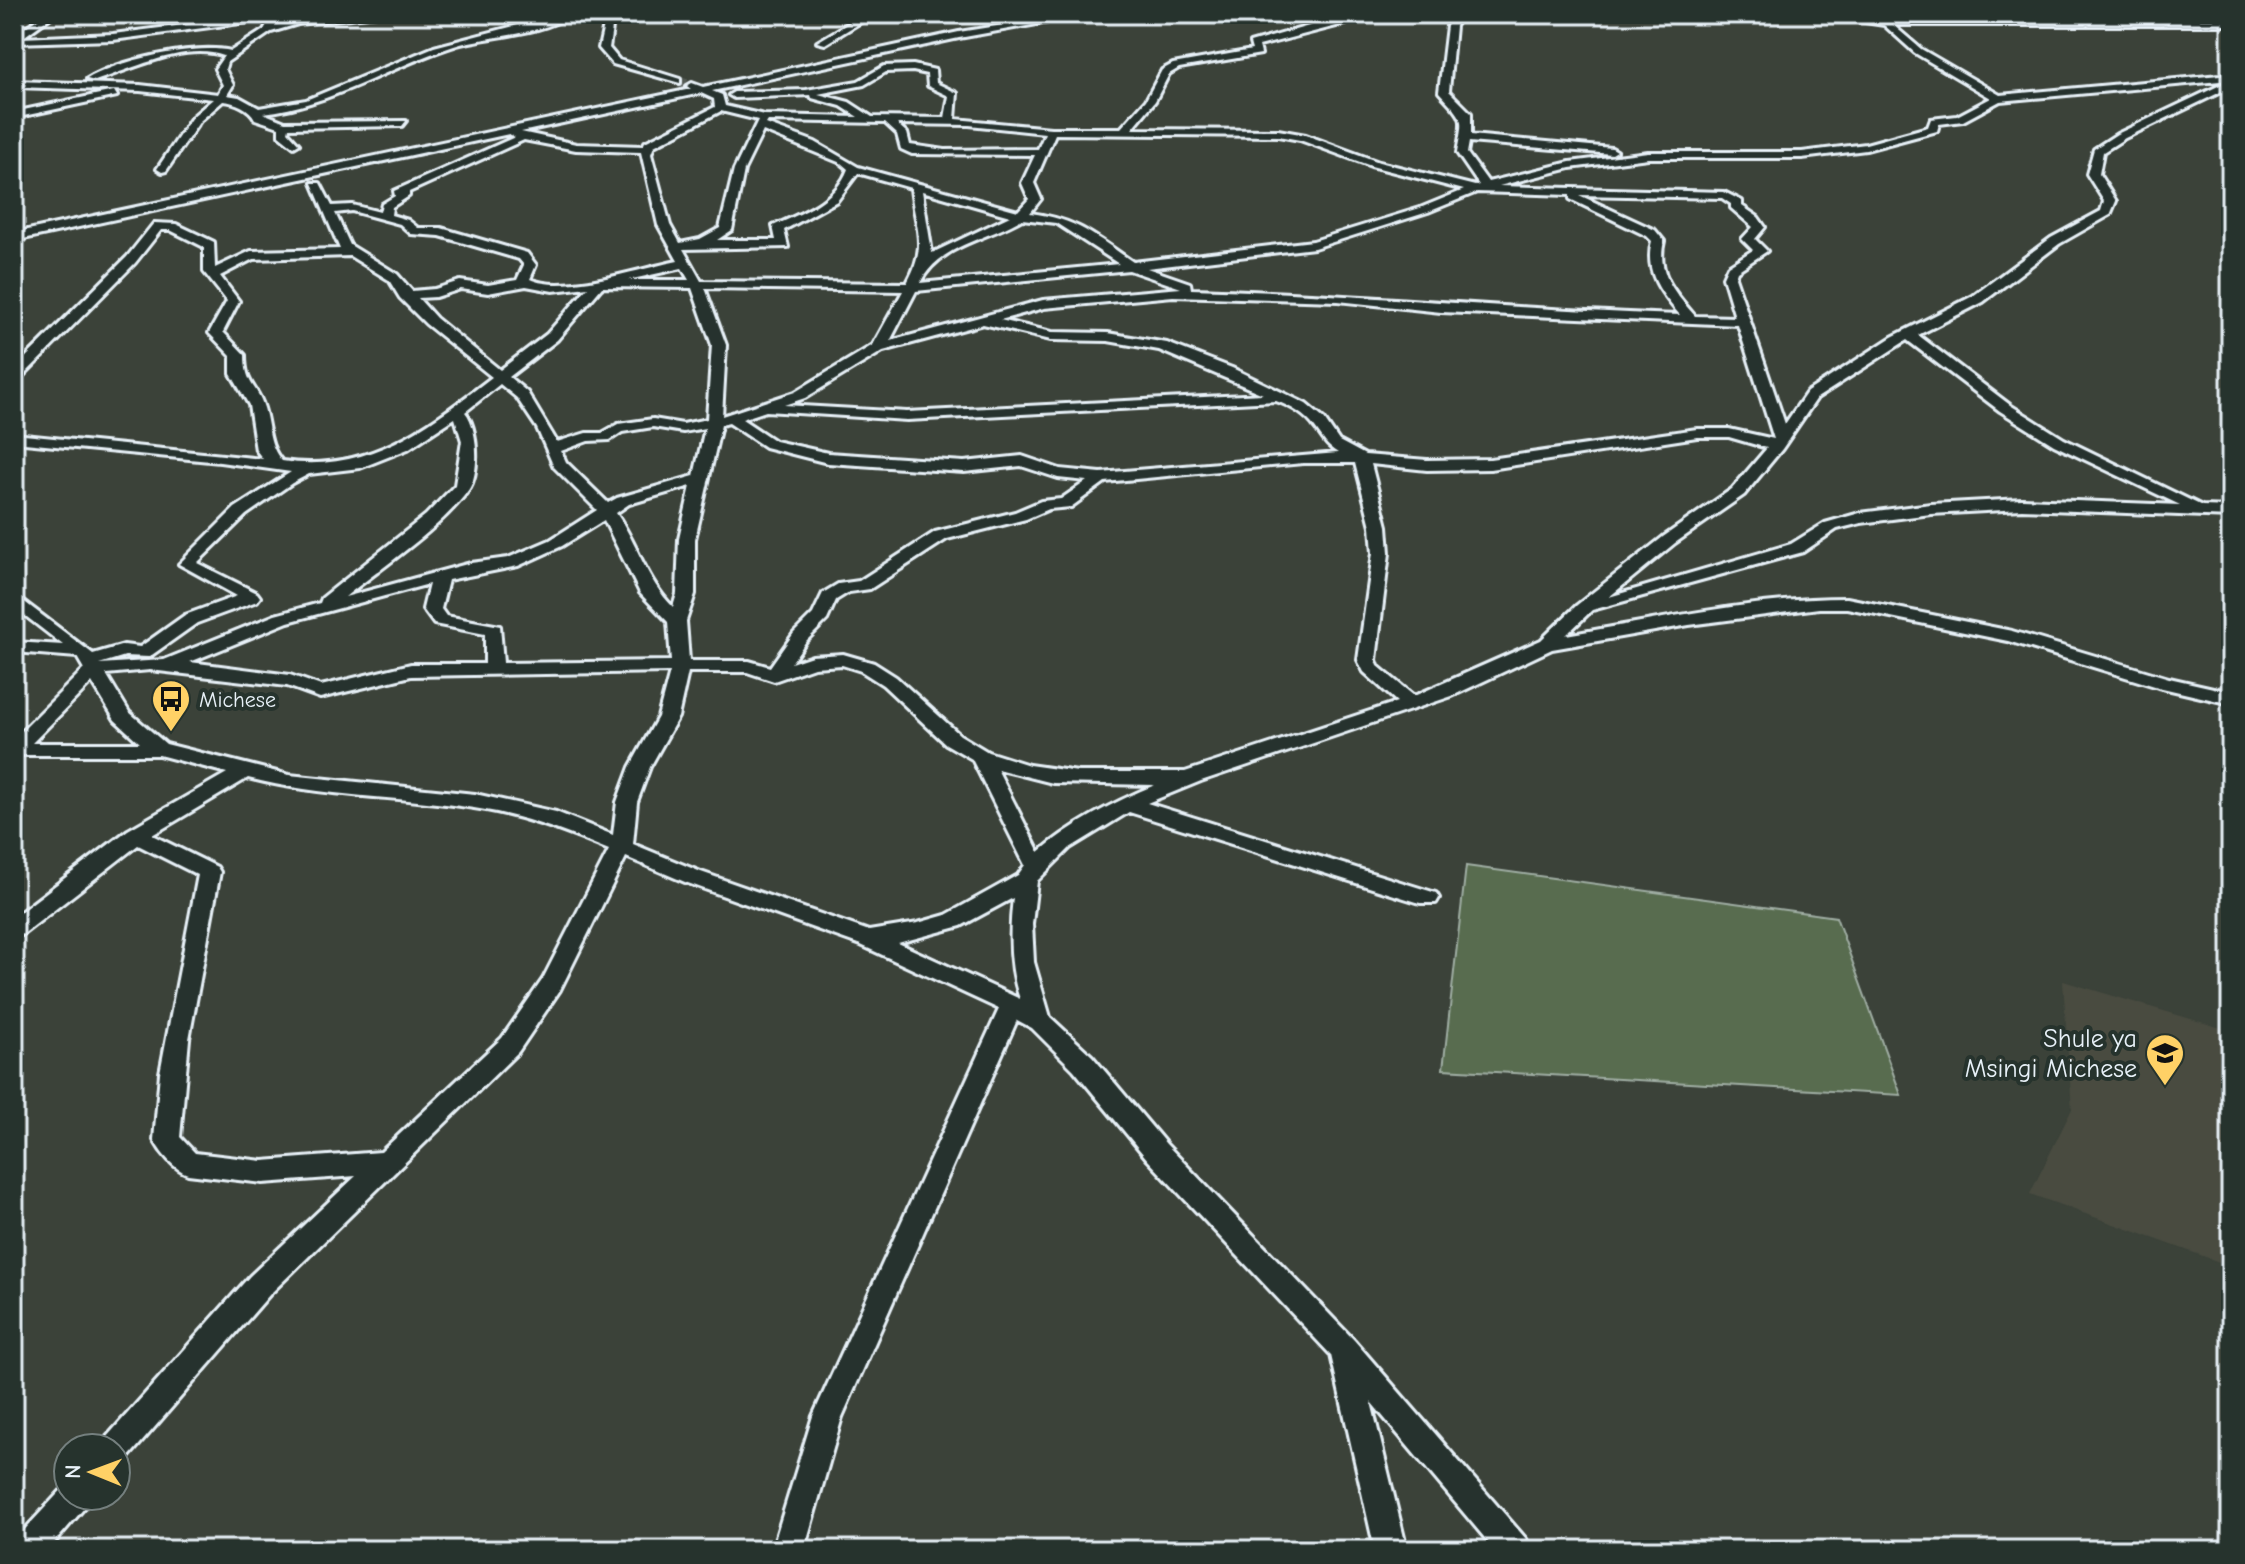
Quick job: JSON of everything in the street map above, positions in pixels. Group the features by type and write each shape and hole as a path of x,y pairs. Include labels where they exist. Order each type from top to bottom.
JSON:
{"street":[{"path":"22,20 48,14"},
{"path":"14,40 48,14"},
{"path":"238,14 261,18"},
{"path":"162,169 196,119 220,98 228,85 220,67 228,56 269,30 297,21 382,14"},
{"path":"14,84 123,86 235,99 257,111 324,100 436,49 536,27 568,14"},
{"path":"604,14 609,21 604,48 616,62 703,92 818,146 829,155 848,161 854,169 916,189 1019,215 1059,220 1076,228 1130,266 1165,281 1209,293"},
{"path":"847,26 852,14"},
{"path":"822,42 870,14"},
{"path":"14,237 516,135 959,35 1089,14"},
{"path":"1124,131 1150,101 1165,72 1176,66 1258,52 1253,45 1337,21 1379,14"},
{"path":"1459,14 1451,26 1443,84 1448,98 1466,113 1468,122 1462,153 1480,188"},
{"path":"1819,14 1884,18 2231,22"},
{"path":"14,40 54,43 124,38 194,24 278,15"},
{"path":"269,30 278,15"},
{"path":"1884,18 1949,71 1998,98"},
{"path":"14,95 197,51 222,52 228,53 228,56"},
{"path":"385,218 386,206 405,194 398,193 516,135 611,150 646,149 703,92 803,92 861,83 884,69 925,69 932,72 931,84 954,95 949,122"},
{"path":"784,73 796,80 803,92 845,104 873,122"},
{"path":"598,282 915,287 1314,244 1424,210 1480,188 1570,165 1627,156 1784,156 1866,147 1933,129 1935,121 1959,119 1998,98 2231,80"},
{"path":"1547,644 1583,609 1669,540 1738,492 1780,442 1812,395 1908,334 1978,299 2055,241 2106,213 2110,201 2093,174 2098,151 2145,123 2231,80"},
{"path":"14,115 100,96 166,93"},
{"path":"257,111 259,117 284,125 402,123"},
{"path":"763,122 949,122 1051,131 1292,134 1375,164 1480,188 1724,195 1738,203 1735,206 1754,219 1759,227 1748,239 1761,251 1732,269 1729,277 1780,442"},
{"path":"685,245 715,238 726,230 739,170 763,122"},
{"path":"889,122 902,133 905,147 912,151 958,151 972,155 1015,150 1043,152"},
{"path":"284,125 283,133 294,144"},
{"path":"925,263 1019,215 1033,204 1035,199 1028,183 1051,131"},
{"path":"1464,138 1600,149 1627,156"},
{"path":"646,149 664,225 685,245 784,244 777,229 804,217 846,187 854,169"},
{"path":"316,185 351,252 393,277 405,295 454,342 501,377 532,409 572,479 605,509 619,529 649,593 677,621"},
{"path":"878,348 915,287 925,263 926,240 916,189"},
{"path":"1564,192 1651,233 1658,241 1653,251 1662,284 1692,320"},
{"path":"327,210 352,208 404,222 415,231 441,232 523,256 530,265 525,283"},
{"path":"14,377 131,260 158,226 172,227 209,242 212,275 233,301 216,333 238,355 238,374 256,405 264,450 276,464"},
{"path":"131,1432 260,1285 510,1045 552,984 622,845 627,802 640,767 668,717 680,667 677,621 686,594 687,539 714,422 719,345 697,284 684,264 685,245"},
{"path":"212,275 251,255 351,252"},
{"path":"405,295 436,293 460,285 488,289 525,283 553,287 598,282 684,264"},
{"path":"14,438 310,470 366,462 403,446 457,411 501,377 527,353 552,337 598,282"},
{"path":"553,449 586,437 605,437 618,428 653,423 683,428 762,409 800,395 878,348 1043,304 1173,292 1744,321"},
{"path":"981,320 1019,326 1051,336 1108,337 1162,346 1216,366 1283,398 1311,414 1333,444 1362,459 1377,513 1381,553 1367,660 1370,668 1410,703"},
{"path":"1908,334 2005,408 2059,442 2231,522"},
{"path":"762,409 907,416 963,411 1111,408 1218,398 1283,398"},
{"path":"319,609 432,518 463,486 469,441 466,422 457,411"},
{"path":"731,418 770,444 828,458 975,467 1022,461 1058,473 1101,478 1303,458 1427,465 1490,464 1697,433 1729,433 1780,442"},
{"path":"15,748 88,661 124,650 143,653 191,619 251,597 187,564 240,509 270,488 304,471"},
{"path":"774,675 800,637 821,616 829,597 844,588 864,585 941,535 1020,516 1047,504 1065,504 1101,478"},
{"path":"150,665 199,656 296,612 319,609 440,576 512,562 537,552 605,509 667,486 699,479"},
{"path":"1583,609 1797,548 1831,526 1860,518 1931,509 2022,504 2231,512"},
{"path":"440,576 432,609 440,620 494,630 494,668"},
{"path":"14,599 88,661 122,716 159,749"},
{"path":"869,939 923,933 950,925 1031,873 1063,843 1127,804 1194,776 1487,674 1547,644 1689,620 1819,603 1847,603 2012,636 2165,683 2231,698"},
{"path":"14,647 88,661 290,681 320,692 411,670 749,666 774,675 804,661 833,661 875,669 942,732 980,756 1033,775 1091,781 1194,776"},
{"path":"15,748 159,749 244,772 318,787 475,801 549,817 693,877 869,939 1012,1005 1040,1022 1083,1063 1157,1152 1344,1349 1515,1550"},
{"path":"980,756 1031,873 1021,924 1023,962 1028,989 1040,1022"},
{"path":"14,929 135,835 202,793 244,772"},
{"path":"1127,804 1428,898"},
{"path":"135,835 209,872 201,930 167,1096 167,1140 188,1163 263,1172 384,1163"},
{"path":"788,1550 828,1416 1012,1005"},
{"path":"1344,1349 1391,1550"},
{"path":"27,1550 60,1512"}],"shaded area":[{"path":"2063,981 2231,1031 2231,1266 2030,1194 2072,1109"}],"green space":[{"path":"1466,866 1836,917 1901,1095 1443,1069"}],"tunnel":[{"path":"677,81 692,86"}],"place":[{"name":"Michese","path":"171,733"},
{"name":"Shule ya Msingi Michese","path":"2165,1087"}]}
